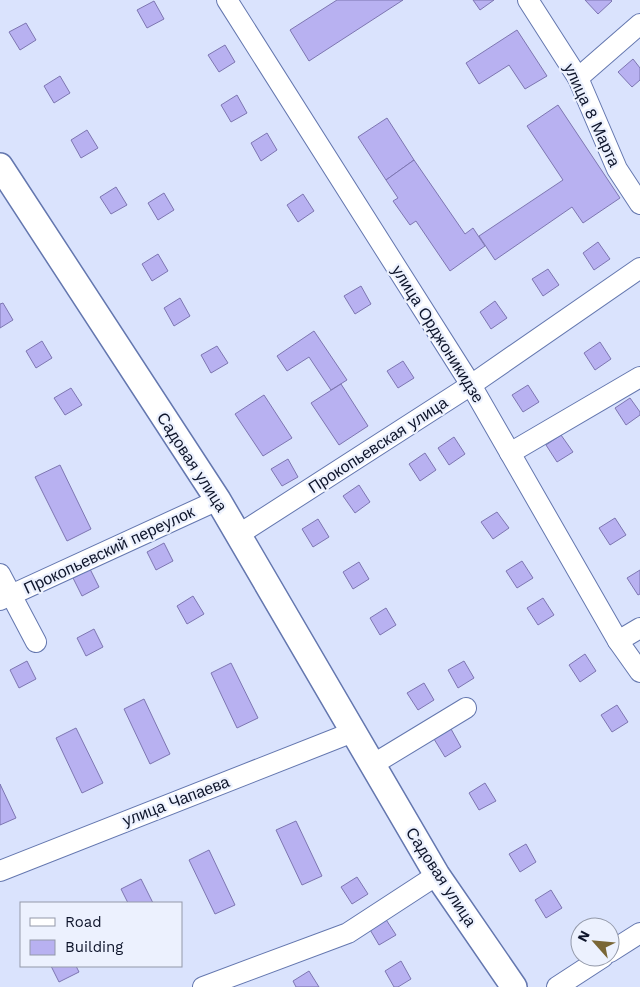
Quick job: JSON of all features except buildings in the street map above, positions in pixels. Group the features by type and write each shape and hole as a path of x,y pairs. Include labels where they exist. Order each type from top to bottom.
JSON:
{"street":[{"name":"улица Орджоникидзе","path":"227,0 471,385 618,641 640,672"},
{"name":"улица 8 Марта","path":"528,0 578,78 617,169 640,204"},
{"path":"578,78 640,24"},
{"name":"Садовая улица","path":"1,168 218,500 437,875 514,987"},
{"name":"Прокопьевская улица","path":"238,535 471,385 640,268"},
{"path":"510,453 640,376"},
{"name":"Прокопьевский переулок","path":"6,598 218,500"},
{"path":"0,574 6,598 36,642"},
{"path":"618,641 640,628"},
{"path":"372,765 466,708"},
{"name":"улица Чапаева","path":"0,870 353,732"},
{"path":"202,987 348,933 437,875"},
{"path":"620,946 640,933"},
{"path":"557,987 588,967"}]}
